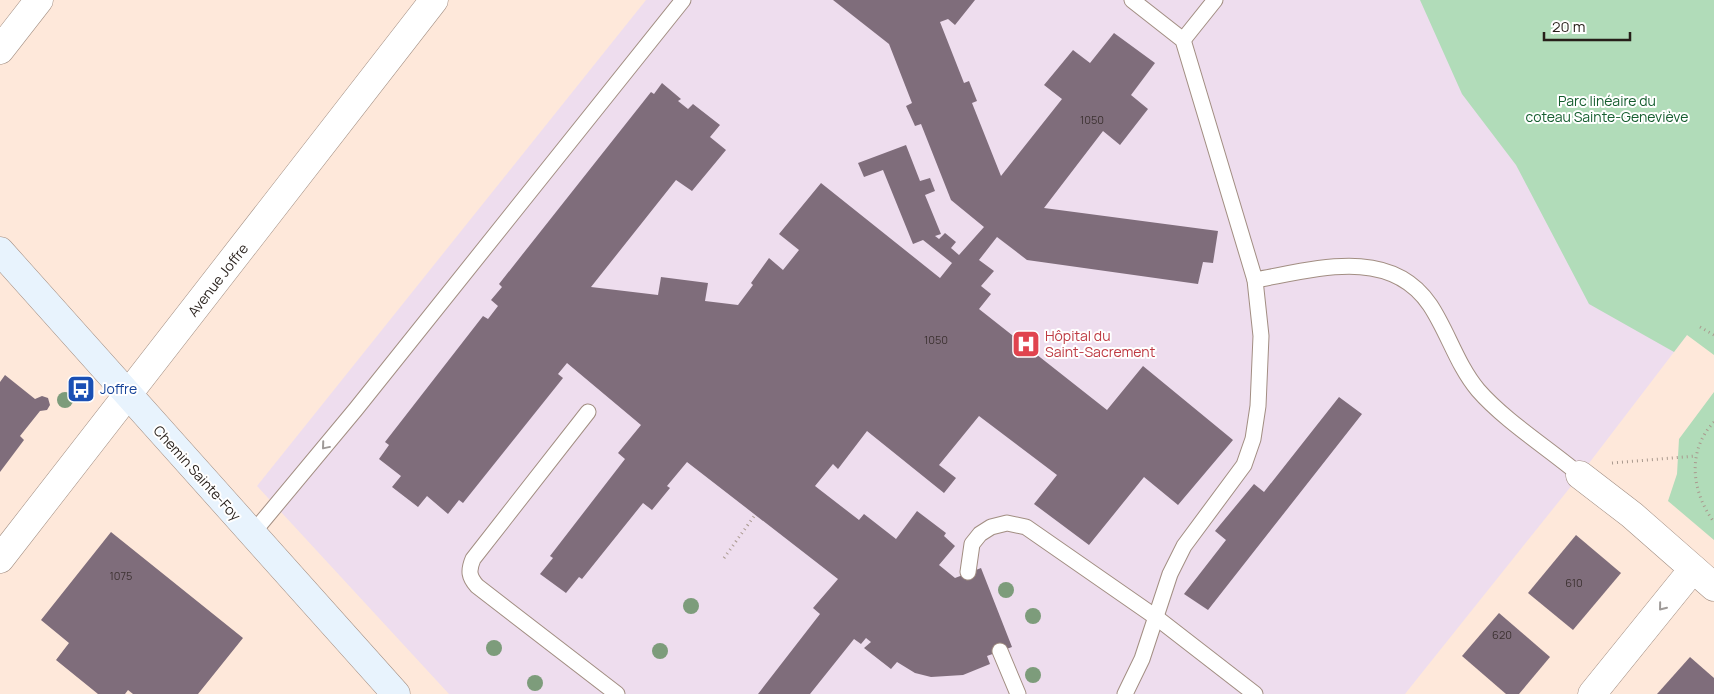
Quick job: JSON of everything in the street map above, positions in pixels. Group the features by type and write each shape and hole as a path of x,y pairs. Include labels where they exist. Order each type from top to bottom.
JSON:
{"main road":[{"name":"Chemin Sainte-Foy","path":"0,251 127,396 396,694"}],"street":[{"path":"0,50 39,0"},
{"name":"Avenue Joffre","path":"0,559 434,0"},
{"path":"1580,475 1632,516 1714,587"},
{"path":"1592,694 1693,569"}],"lane":[{"path":"252,534 356,409 683,0"},
{"path":"1125,694 1142,660 1170,574 1184,546 1244,465 1253,439 1258,406 1261,336 1255,280 1183,40 1132,0"},
{"path":"1183,40 1215,0"},
{"path":"1255,280 1345,265 1370,267 1394,274 1415,288 1430,304 1465,371 1478,390 1497,408 1580,475"},
{"path":"588,412 473,559 469,569 470,579 617,694"},
{"path":"968,572 972,544 980,534 991,527 1006,523 1026,527 1157,618 1255,694"},
{"path":"1000,651 1018,694"}],"path":[{"path":"1700,327 1714,335"},
{"path":"1714,422 1707,430 1696,456 1694,482 1703,507 1714,522"},
{"path":"1580,475 1596,464 1696,456"},
{"path":"724,558 755,515"}],"shaded area":[{"name":"Hôpital du Saint-Sacrement","path":"646,0 1458,0 1687,335 1580,475 1405,694 449,694 257,486"}],"green space":[{"name":"Parc linéaire du coteau Sainte-Geneviève","path":"1420,0 1714,0 1714,355 1687,335 1674,352 1589,304 1516,165 1462,94"},
{"path":"1714,392 1714,540 1668,501 1677,474 1679,439"}],"building":[{"path":"833,0 975,0 955,25 948,19 940,22 964,83 969,81 977,101 972,103 1001,176 1062,99 1044,85 1073,50 1090,63 1114,33 1155,63 1131,95 1148,109 1120,145 1103,131 1044,208 1218,231 1213,263 1203,262 1198,284 1027,260 997,237 979,260 994,271 981,286 991,294 979,309 1107,410 1143,366 1233,440 1178,505 1144,477 1089,545 1034,504 1057,475 979,416 939,465 956,478 944,493 867,431 838,469 833,464 815,486 859,520 864,514 896,539 917,511 946,533 944,536 955,546 939,565 955,578 981,568 1012,647 987,656 990,664 963,675 931,677 915,673 897,662 891,669 864,648 871,642 866,638 861,644 854,639 810,694 758,694 820,614 813,608 838,579 687,462 667,486 670,488 652,510 643,503 582,579 579,577 566,593 540,574 553,558 550,556 625,459 618,453 641,425 567,363 558,374 563,378 463,503 459,500 448,514 427,496 418,507 392,487 401,476 379,459 389,445 385,442 483,316 488,319 498,306 491,300 502,287 499,284 651,92 654,94 662,83 681,99 678,101 688,109 693,104 720,125 710,137 726,150 692,191 676,180 591,287 658,295 661,277 708,283 705,301 738,305 753,285 751,283 769,258 783,270 799,250 779,234 821,183 940,278 952,263 923,240 913,244 883,170 864,177 858,163 906,145 920,181 930,178 935,191 925,195 941,234 935,236 939,239 945,233 956,242 951,248 959,255 984,227 951,200 921,124 915,126 906,106 912,103 889,44"},
{"path":"5,375 35,399 42,396 48,398 50,405 47,410 40,411 20,436 24,440 0,472 0,382"},
{"path":"1339,397 1362,414 1208,610 1184,594 1226,540 1215,531 1254,484 1264,492"},
{"path":"111,532 243,638 198,694 133,694 128,690 125,694 98,694 56,660 69,643 41,620"},
{"path":"1576,535 1621,573 1573,630 1528,593"},
{"path":"1499,613 1550,657 1519,694 1506,694 1462,656"},
{"path":"1690,657 1714,678 1714,694 1657,694"}],"place":[{"name":"Hôpital du Saint-Sacrement","path":"1026,344"},
{"name":"Joffre","path":"81,389"}]}
